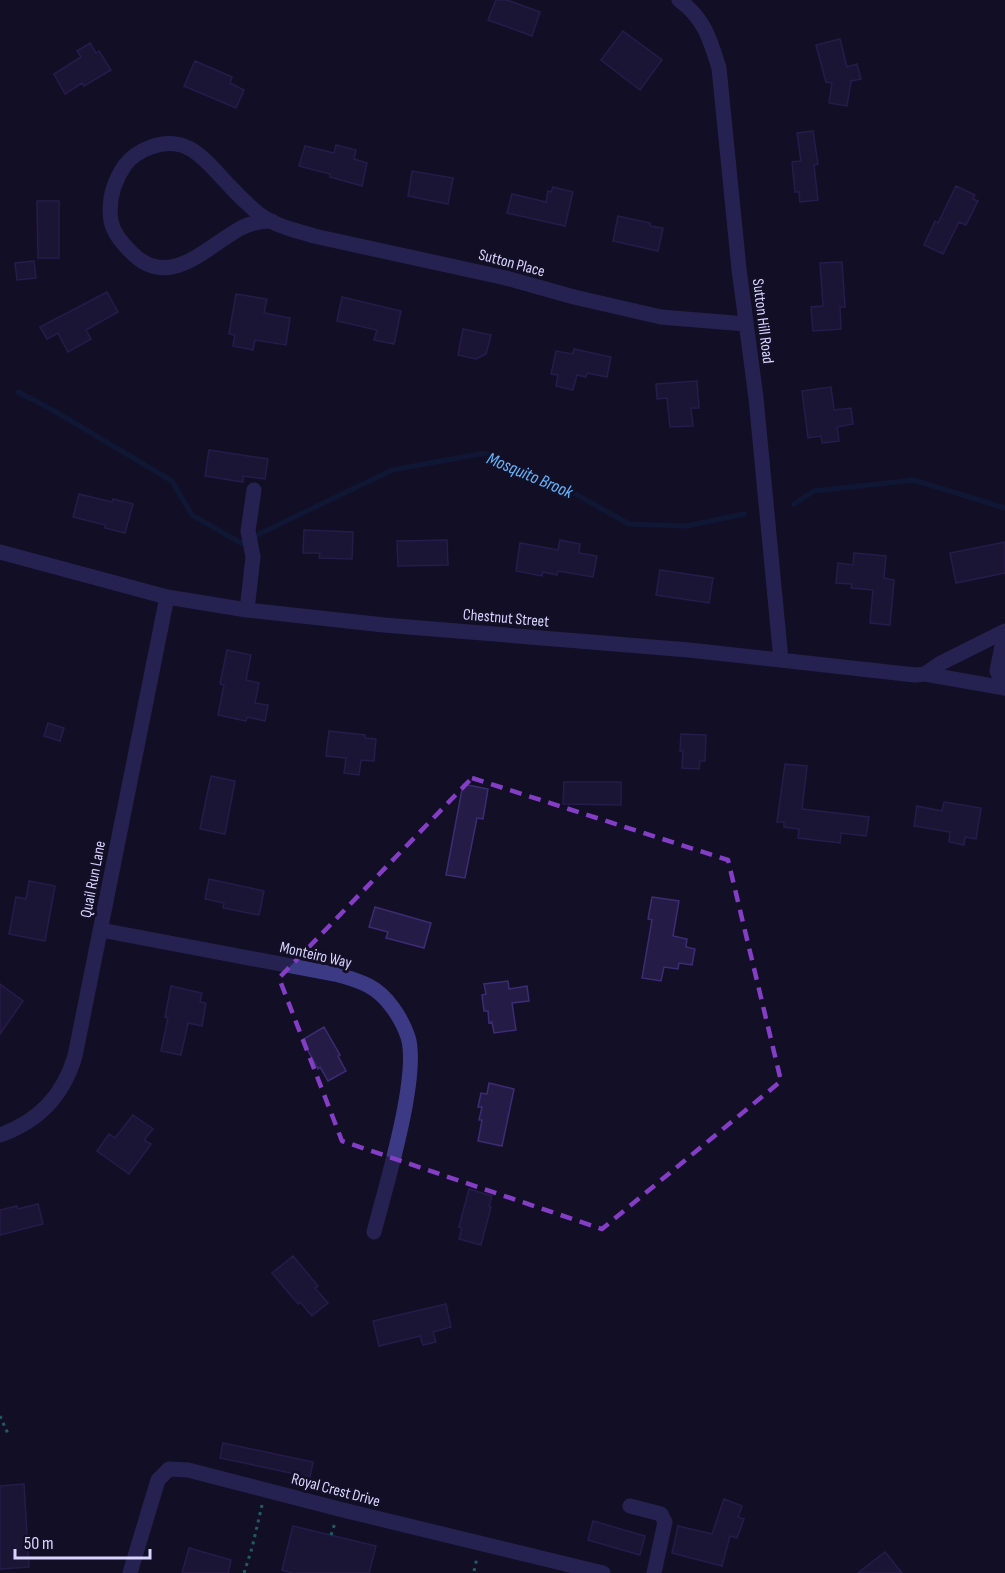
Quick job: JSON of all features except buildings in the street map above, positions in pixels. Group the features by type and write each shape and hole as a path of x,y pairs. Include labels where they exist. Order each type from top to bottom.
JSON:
{"street":[{"name":"Sutton Hill Road","path":"679,0 698,17 709,36 719,68 756,398 781,660"},
{"name":"Sutton Place","path":"272,221 243,227 207,252 182,263 166,268 155,268 141,262 124,245 112,227 109,211 113,189 120,173 131,158 143,150 163,143 184,146 198,153 243,200 261,215 282,226 314,236 506,278 574,297 661,317 746,324"},
{"path":"247,610 252,557 248,531 254,490"},
{"name":"Chestnut Street","path":"0,552 167,597 247,610 384,625 654,647 915,675 925,674 1005,688"},
{"name":"Quail Run Lane","path":"0,1135 33,1120 48,1107 70,1073 101,930 167,597"},
{"path":"925,674 941,663 1005,631"},
{"path":"1005,631 997,671 1005,688"},
{"name":"Monteiro Way","path":"101,930 339,975 370,986 388,1002 408,1038 410,1075 374,1232"},
{"name":"Royal Crest Drive","path":"130,1573 158,1480 169,1469 188,1470 603,1573"},
{"path":"630,1506 662,1514 665,1522 654,1573"}],"path":[{"path":"0,1416 9,1436"},
{"path":"244,1573 266,1489"}],"highlighted area":[{"path":"472,778 728,860 781,1081 602,1229 342,1141 279,978"}],"waterway":[{"name":"Mosquito Brook","path":"18,392 172,481 192,515 241,543"},
{"name":"Mosquito Brook","path":"253,537 392,470 485,453 554,482 629,524 687,526 744,514"},
{"name":"Mosquito Brook","path":"794,504 814,491 914,480 1005,508"}]}
